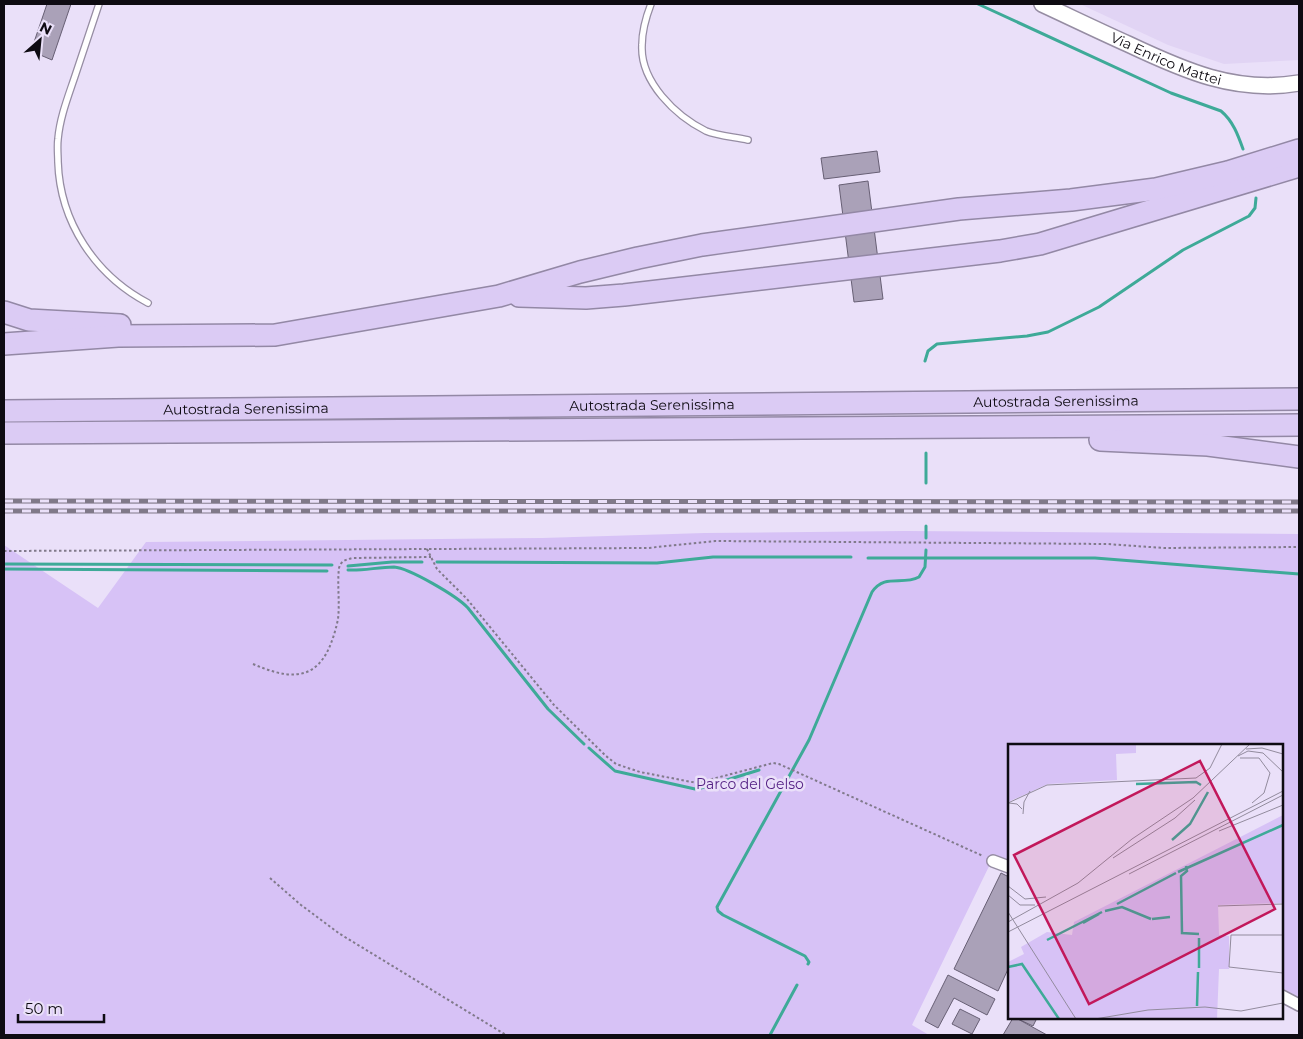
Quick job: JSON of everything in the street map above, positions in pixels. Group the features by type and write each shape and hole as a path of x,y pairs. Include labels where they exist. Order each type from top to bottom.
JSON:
{"highway":[{"path":"4,344 118,336 275,335 499,296 580,272 702,245 959,209 1071,200 1156,189 1228,172 1299,150"},
{"path":"499,296 586,298 624,295 1000,251 1040,244 1299,166"},
{"path":"4,312 29,320 120,325"},
{"path":"4,332 120,325 363,319"},
{"path":"1212,399 1299,386"},
{"name":"Autostrada Serenissima","path":"4,411 1299,399"},
{"name":"Autostrada Serenissima","path":"4,433 1299,425"},
{"path":"870,428 1208,445 1299,457"}],"street":[{"name":"Via Enrico Mattei","path":"1042,4 1197,75 1231,83 1259,86 1299,83"},
{"path":"993,860 1008,867"},
{"path":"1283,997 1299,1005"}],"lane":[{"path":"99,4 63,112 57,141 58,172 64,202 75,230 91,256 111,278 136,297 148,303"},
{"path":"651,4 645,21 641,47 647,75 661,96 678,113 708,131 748,140"}],"path":[{"path":"4,551 648,548 715,541 1107,544 1164,548 1299,547"},
{"path":"427,549 437,569 486,621 513,657 554,705 616,764 640,772 697,783 773,763 788,767 993,860"},
{"path":"253,664 269,671 300,675 311,671 320,664 327,653 336,629 339,568 342,562 352,558 431,557"},
{"path":"270,878 301,905 340,934 506,1035"}],"shaded area":[{"path":"1080,4 1299,4 1299,60 1224,64 1168,45"}],"green space":[{"name":"Parco del Gelso","path":"905,531 1299,534 1299,997 1283,989 1283,744 1008,744 1008,862 994,856 912,1025 929,1035 4,1035 4,545 98,608 146,542 542,538 705,533"}],"building":[{"path":"47,4 71,4 52,60 31,51"},
{"path":"877,151 880,172 824,179 821,158"},
{"path":"868,181 883,299 854,302 839,185"},
{"path":"1001,873 1008,876 1008,969 998,991 954,969"},
{"path":"948,975 995,999 987,1015 954,998 938,1028 925,1021"},
{"path":"960,1009 980,1019 972,1034 952,1024"},
{"path":"1012,1019 1018,1019 1047,1035 1003,1035"},
{"path":"1018,1019 1036,1019 1033,1026"}],"waterway":[{"path":"978,4 1171,93 1221,111 1232,124 1243,149"},
{"path":"925,361 928,351 937,344 1027,336 1048,332 1099,307 1183,250 1249,216 1255,208 1256,198"},
{"path":"926,453 926,483"},
{"path":"926,526 926,538"},
{"path":"808,964 809,962 805,956 723,915 718,911 717,907 809,740 872,592 877,586 888,581 919,577 925,567 926,550"},
{"path":"437,562 657,563 713,557 851,557"},
{"path":"868,558 1095,558 1299,574"},
{"path":"348,566 392,562 422,562"},
{"path":"4,564 332,565"},
{"path":"348,570 394,567 433,583 454,597 468,608 548,709 584,744"},
{"path":"4,569 327,571"},
{"path":"589,748 615,771 695,789"},
{"path":"701,788 759,770"},
{"path":"770,1035 797,985"}],"railway":[{"path":"4,501 1299,502"},
{"path":"4,511 1299,511"}]}
